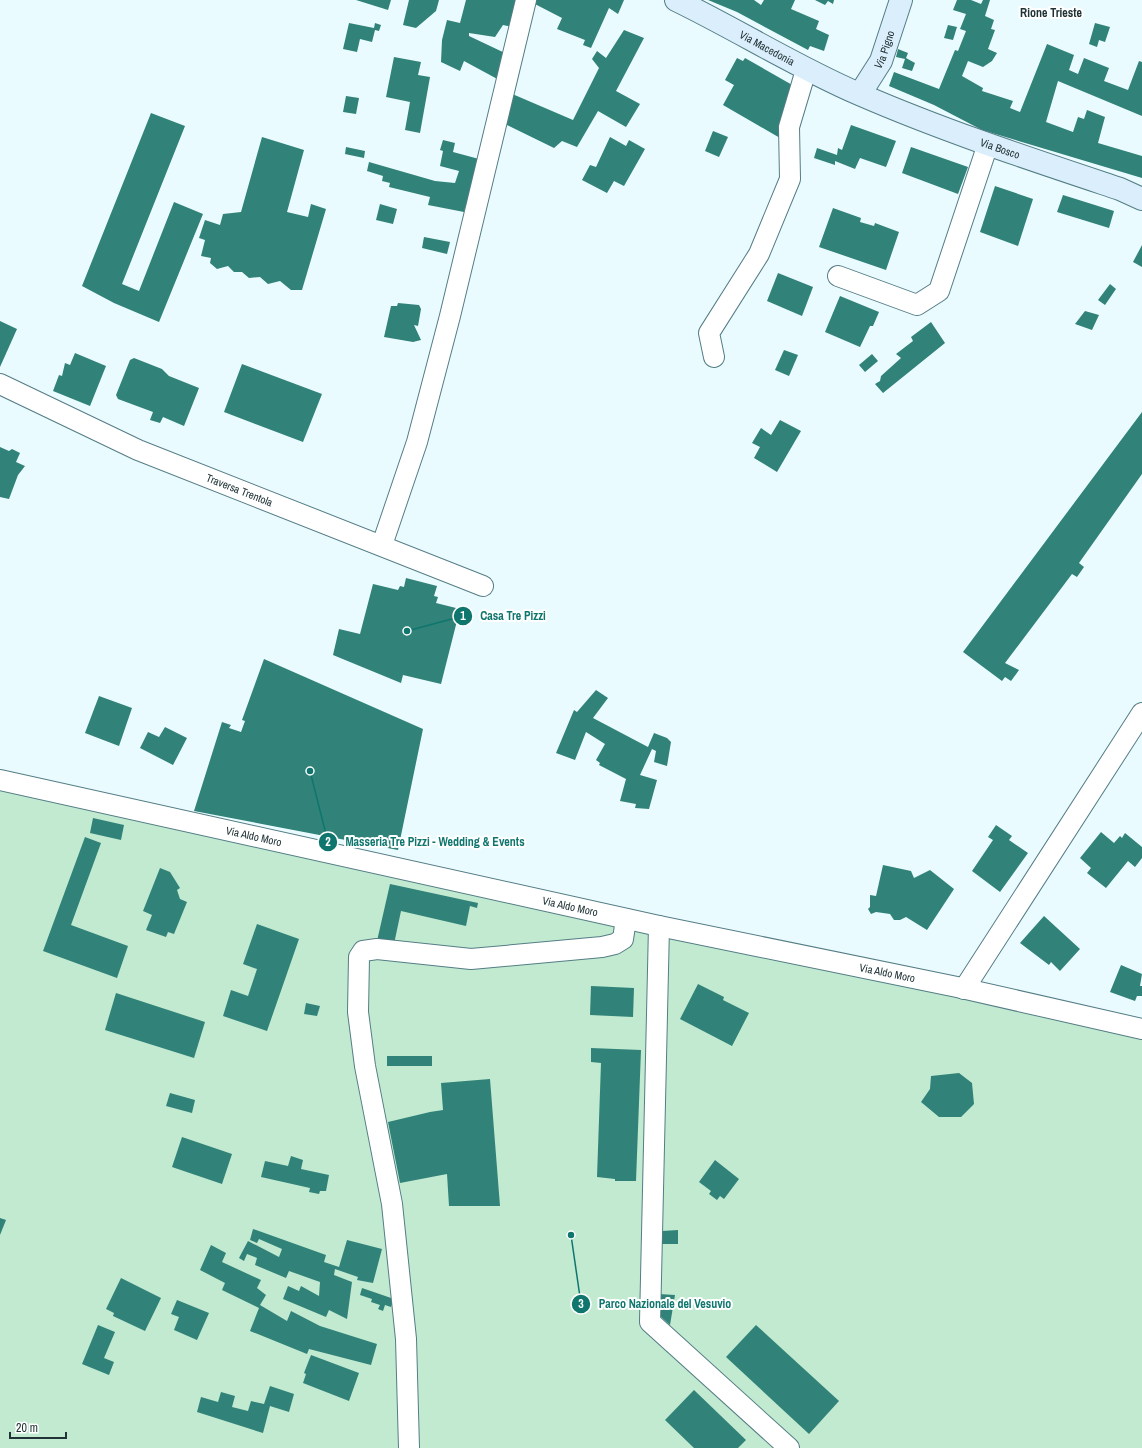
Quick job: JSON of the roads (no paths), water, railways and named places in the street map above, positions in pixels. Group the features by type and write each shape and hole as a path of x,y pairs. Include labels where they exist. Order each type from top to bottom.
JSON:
{"main road":[{"name":"Via Macedonia","path":"676,0 806,70 860,94"},
{"name":"Via Pigno","path":"860,94 881,61 902,0"},
{"name":"Via Bosco","path":"860,94 988,144 1120,189 1142,199"}],"street":[{"path":"382,545 416,442 444,338 526,0"},
{"path":"714,357 709,333 759,254 790,179 789,127 806,70"},
{"path":"838,276 917,305 939,291 988,144"},
{"name":"Traversa Trentola","path":"0,384 138,450 483,586"},
{"path":"964,989 1142,713"},
{"name":"Via Aldo Moro","path":"0,780 626,919 964,989 1142,1029"},
{"path":"409,1448 406,1339 392,1204 364,1066 358,1012 359,957 363,951 377,948 471,959 602,947 615,944 623,938 626,919"},
{"path":"660,926 650,1322 789,1448"}],"place":[{"name":"Casa Tre Pizzi","path":"407,631"},
{"name":"Masseria Tre Pizzi - Wedding & Events","path":"310,771"},
{"name":"Parco Nazionale del Vesuvio","path":"571,1235"}],"district":[{"name":"Rione Trieste","path":"1051,13"}]}
